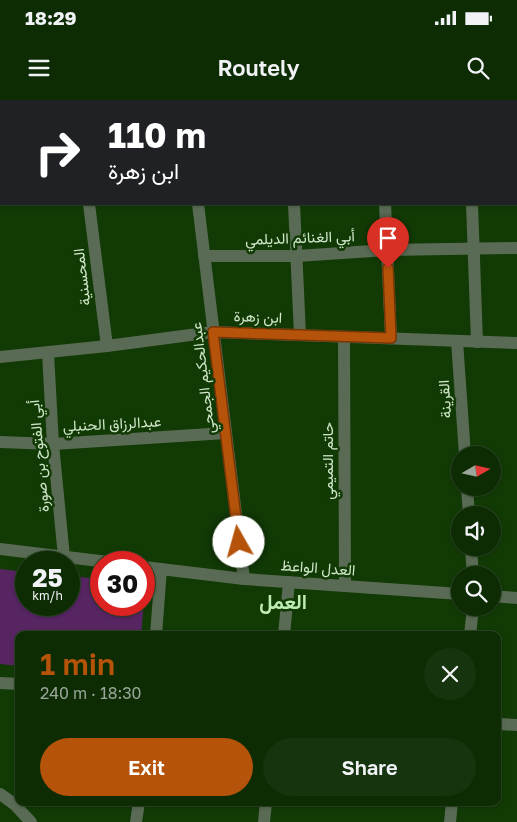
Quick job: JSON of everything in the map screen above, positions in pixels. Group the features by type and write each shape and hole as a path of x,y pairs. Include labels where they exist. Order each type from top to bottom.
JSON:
{"street":[{"name":"المحسنية","path":"89,205 106,346"},
{"name":"عبدالحكيم الجمحي","path":"198,205 244,579"},
{"path":"294,205 300,335"},
{"path":"385,205 391,338"},
{"path":"472,205 477,342"},
{"name":"أبي الغنائم الديلمي","path":"204,256 297,256 387,250 517,248"},
{"name":"ابن زهرة","path":"0,358 213,332 517,343"},
{"name":"حاتم التميمي","path":"344,337 345,586"},
{"name":"القرينة","path":"457,341 464,446"},
{"name":"أبي الفتوح بن صورة","path":"48,353 53,444 63,551"},
{"name":"عبدالرزاق الحنبلي","path":"0,442 53,444 226,433"},
{"path":"0,549 16,551"},
{"name":"العدل الواعظ","path":"155,568 244,579 451,593"},
{"path":"156,631 161,569"},
{"path":"284,631 289,582"},
{"path":"501,597 517,598"},
{"path":"470,631 472,616"},
{"path":"0,683 15,684"},
{"path":"501,724 517,725"},
{"path":"0,794 15,805"},
{"path":"16,806 31,822"},
{"path":"136,822 138,806"},
{"path":"264,822 266,806"},
{"path":"450,822 452,806"}],"shaded area":[{"path":"0,569 15,571 15,616 80,616 80,577 90,578 90,616 143,616 141,631 15,631 15,666 0,664"}],"district":[{"name":"العمل","path":"283,602"}],"route":[{"path":"239,542 213,332 391,338 388,268"}]}
